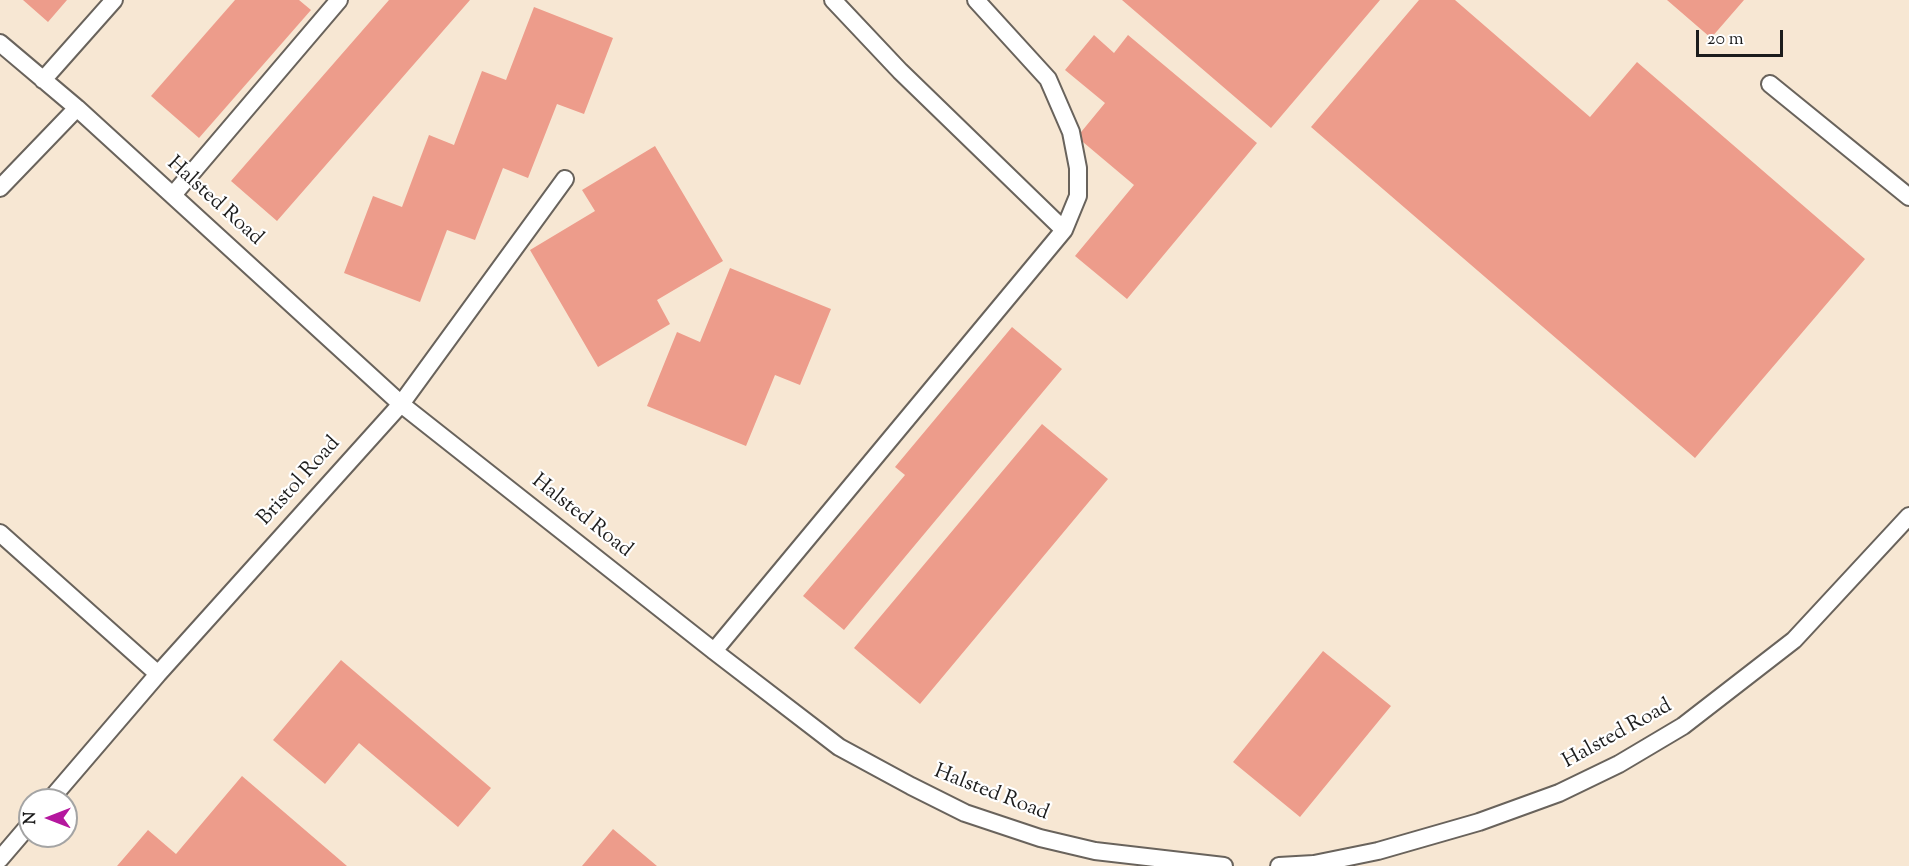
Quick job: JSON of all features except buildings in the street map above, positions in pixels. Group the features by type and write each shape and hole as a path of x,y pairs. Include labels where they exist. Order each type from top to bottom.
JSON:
{"lane":[{"path":"43,80 114,0"},
{"path":"173,195 339,0"},
{"path":"833,0 900,71 1064,231"},
{"path":"714,651 1064,231 1078,196 1078,168 1071,132 1048,79 976,0"},
{"name":"Halsted Road","path":"0,43 78,108 401,404 839,747 965,813 1040,838 1095,851 1224,866"},
{"path":"1770,84 1909,197"},
{"path":"0,188 78,108"},
{"name":"Bristol Road","path":"61,788 158,674 401,404 565,178"},
{"name":"Halsted Road","path":"1279,866 1314,864 1378,851 1479,822 1559,793 1619,764 1683,726 1794,640 1909,516"},
{"path":"0,533 158,674"},
{"path":"0,859 18,838"}]}
